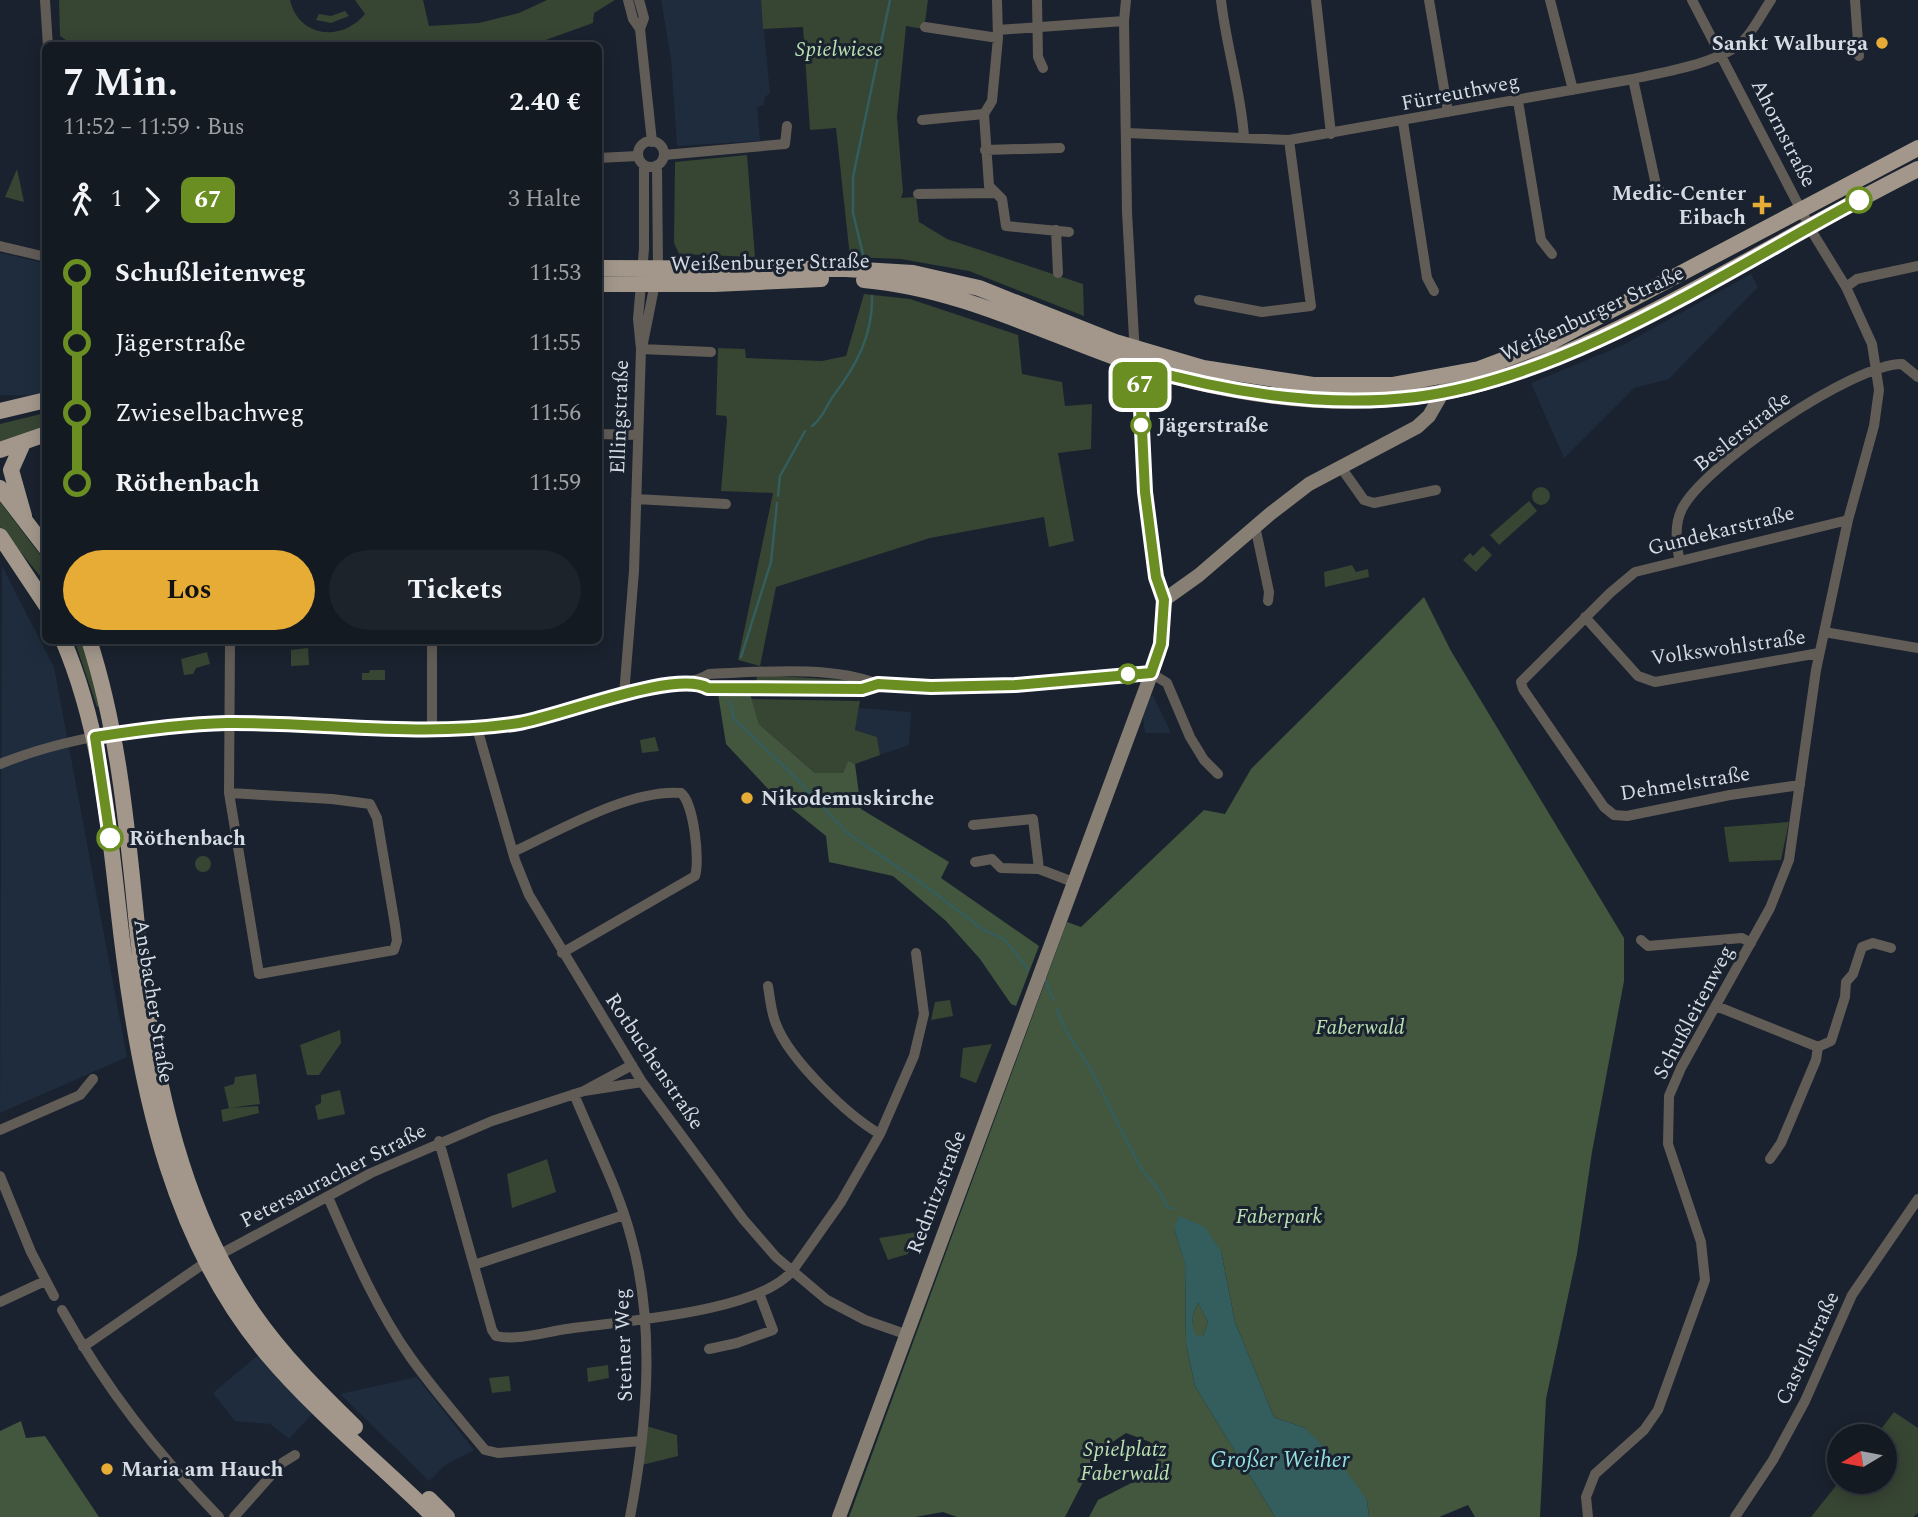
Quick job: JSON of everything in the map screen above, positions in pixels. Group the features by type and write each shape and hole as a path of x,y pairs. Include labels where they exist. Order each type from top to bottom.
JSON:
{"main road":[{"name":"Weißenburger Straße","path":"602,268 876,270 940,277 992,292 1136,349 1229,373 1313,385 1404,383 1479,369 1551,342 1918,148"},
{"name":"Weißenburger Straße","path":"602,284 827,279 898,284 968,300 1139,367 1208,385 1309,399 1376,400 1442,393 1492,381 1537,366 1621,327 1918,169"},
{"path":"1621,327 1623,317 1633,301"},
{"path":"1164,600 1199,575 1309,484 1417,427 1429,416 1448,383 1479,369"},
{"path":"3,411 42,401"},
{"path":"0,450 42,436"},
{"path":"23,443 10,470 23,516"},
{"path":"2,492 42,542"},
{"path":"0,536 42,599"},
{"name":"Rednitzstraße","path":"838,1517 1151,673 1161,644 1164,600"},
{"name":"Ansbacher Straße","path":"64,644 95,737 106,804 130,1004 146,1089 172,1181 213,1259 239,1317 273,1361 434,1517"},
{"name":"Ansbacher Straße","path":"90,644 113,734 142,968 163,1092 213,1259 285,1354 447,1517"}],"street":[{"path":"46,0 48,42"},
{"path":"628,0 633,19 640,29"},
{"path":"639,0 644,18 640,29 652,142"},
{"path":"997,0 998,34 992,101 984,114 989,186 1003,199 1006,226 1069,232"},
{"path":"1037,0 1038,57 1043,68"},
{"path":"1126,0 1127,212 1145,492 1156,577 1164,600"},
{"path":"1221,0 1225,37 1242,112 1244,137"},
{"path":"1316,0 1331,134"},
{"path":"1429,0 1448,112"},
{"path":"1550,0 1573,90"},
{"name":"Ahornstraße","path":"1692,0 1802,209"},
{"name":"Fürreuthweg","path":"1126,133 1289,140 1403,122 1633,79 1722,54 1744,40 1771,0"},
{"path":"1855,0 1859,56"},
{"path":"925,27 998,34 1036,27 1124,21"},
{"path":"1633,79 1656,185 1664,197"},
{"path":"1518,101 1541,240 1552,254"},
{"path":"922,120 984,114"},
{"path":"1403,122 1427,278 1434,291"},
{"path":"651,267 657,165 664,155 785,144 787,126"},
{"path":"1199,300 1262,312 1311,306 1289,140"},
{"path":"651,267 641,160 642,145 652,142 659,145 664,155"},
{"path":"985,150 1060,148"},
{"path":"602,158 641,160 657,165"},
{"path":"918,194 996,193"},
{"name":"Schußleitenweg","path":"1588,1517 1586,1497 1595,1474 1644,1430 1658,1410 1705,1280 1701,1242 1668,1144 1667,1114 1681,1068 1777,894 1789,860 1819,653 1848,520 1874,426 1879,390 1872,344 1846,287 1802,209"},
{"path":"1056,230 1058,273"},
{"path":"0,246 42,256"},
{"path":"1846,287 1857,279 1918,266"},
{"name":"Ellingstraße","path":"624,695 636,499 641,349 638,319 649,284 651,267"},
{"path":"641,349 711,352"},
{"path":"1877,368 1902,364 1918,377"},
{"name":"Beslerstraße","path":"1679,559 1676,532 1681,512 1712,475 1791,415 1877,368"},
{"path":"602,434 638,435"},
{"path":"1340,466 1364,500 1374,503 1436,490"},
{"path":"636,499 726,503"},
{"name":"Gundekarstraße","path":"1521,681 1634,572 1848,520"},
{"path":"1255,526 1269,592 1268,601"},
{"name":"Volkswohlstraße","path":"1586,617 1638,676 1646,681 1655,682 1819,653"},
{"path":"1824,632 1918,648"},
{"path":"229,644 229,793 259,974 394,950 397,937 393,909 376,813 370,804 229,793"},
{"path":"432,644 432,729"},
{"path":"0,764 95,737 174,726 228,723 477,728 538,719 653,686 697,681 709,674 815,674 866,679 878,684 931,687 1015,685 1151,673 1167,683 1190,737 1204,760 1218,774"},
{"path":"697,681 708,688 862,689 878,684"},
{"name":"Dehmelstraße","path":"1521,681 1523,689 1597,797 1614,815 1627,816 1730,795 1800,785"},
{"name":"Rotbuchenstraße","path":"477,728 513,852 529,895 642,1082 743,1219 776,1257 827,1300 865,1320 905,1334"},
{"path":"513,852 631,802 669,792 681,793 689,802 699,866 695,876 562,953"},
{"path":"972,825 1033,819 1039,869"},
{"path":"975,862 992,859 1001,868 1039,869 1073,881"},
{"name":"Schußleitenweg","path":"1641,940 1648,946 1742,938 1751,943"},
{"path":"1716,1006 1818,1047 1831,1041 1845,998 1846,982 1853,974 1862,947 1873,943 1891,948"},
{"path":"439,1141 492,1330 496,1336 643,1318 722,1305 759,1293 784,1281 793,1270 841,1202 880,1134 920,1034 924,1014 916,953"},
{"path":"768,986 775,1023 785,1041 844,1110 880,1134"},
{"path":"1770,1159 1781,1143 1816,1060 1818,1047"},
{"name":"Petersauracher Straße","path":"83,1347 213,1259 328,1197 439,1141 579,1093 632,1065"},
{"path":"0,1130 80,1095 93,1079"},
{"name":"Petersauracher Straße","path":"579,1093 642,1082"},
{"name":"Steiner Weg","path":"579,1093 624,1215 637,1265 647,1376 641,1441 629,1517"},
{"path":"0,1176 54,1296"},
{"path":"328,1197 362,1274 391,1326 416,1365 485,1450 498,1452 641,1441"},
{"name":"Castellstraße","path":"1735,1517 1773,1460 1805,1401 1852,1295 1918,1199"},
{"path":"474,1265 624,1215"},
{"path":"0,1302 45,1281"},
{"path":"709,1349 737,1343 773,1330 759,1293"},
{"path":"62,1310 83,1347 146,1439 219,1517"},
{"path":"234,1517 282,1464 295,1455"}],"shaded area":[{"path":"661,0 761,0 770,93 764,98 764,105 757,107 760,141 677,146 671,59"},
{"path":"0,253 42,262 42,396 0,395"},
{"path":"1751,274 1758,287 1669,379 1634,388 1564,458 1531,383 1623,345"},
{"path":"2,566 54,667 127,1057 0,1113"},
{"path":"1153,695 1171,733 1145,733 1143,717 1149,698"},
{"path":"859,708 911,712 909,745 880,755 877,737 855,730"},
{"path":"257,1356 313,1413 289,1439 270,1424 235,1421 213,1393"},
{"path":"417,1377 474,1450 445,1465 429,1481 340,1394"}],"green space":[{"path":"59,0 290,0 302,22 312,29 334,32 356,23 365,14 355,0 423,0 429,26 479,23 519,13 547,0 615,0 594,13 593,23 540,42 69,42 60,36"},
{"name":"Spielwiese","path":"761,0 928,0 924,29 906,26 897,117 903,192 901,198 916,197 919,222 947,239 1083,284 1084,316 969,271 901,259 850,257 836,128 810,130 803,27 763,29"},
{"path":"345,11 349,16 331,23 316,20 319,14 331,16"},
{"path":"747,155 755,257 679,254 674,243 675,162"},
{"path":"17,169 24,202 5,197"},
{"path":"864,294 910,299 1018,335 1022,374 1062,382 1065,406 1092,404 1091,449 1058,453 1074,541 1049,547 1044,517 930,538 776,587 760,666 738,660 773,493 721,491 727,420 726,416 716,415 718,348 745,349 746,358 822,361 846,356"},
{"path":"42,414 42,427 0,443 0,424"},
{"path":"1541,487 1547,490 1550,496 1547,502 1541,505 1535,502 1532,496 1535,490"},
{"path":"1529,501 1537,511 1499,545 1490,535"},
{"path":"0,502 42,557 42,578 0,527"},
{"path":"1483,546 1492,555 1476,572 1463,560 1470,553 1473,556"},
{"path":"1352,565 1356,572 1368,569 1369,577 1325,587 1324,572"},
{"name":"Faberwald","path":"1424,597 1451,651 1624,938 1624,981 1592,1152 1577,1254 1546,1399 1540,1517 1475,1517 1468,1505 1439,1517 1369,1517 1367,1500 1305,1428 1274,1417 1235,1322 1221,1251 1174,1228 1185,1263 1186,1344 1195,1386 1275,1517 1089,1517 1098,1500 1145,1476 1161,1454 1150,1442 1126,1433 1099,1451 1065,1517 957,1517 943,1512 915,1517 849,1517 1067,922 1081,927 1204,810 1225,814 1251,769"},
{"path":"76,645 86,646 103,705 97,707"},
{"path":"308,648 309,665 291,666 291,650"},
{"path":"207,652 210,664 196,668 193,674 184,675 181,659"},
{"path":"370,670 385,670 385,680 362,680 362,673 369,673"},
{"path":"757,675 864,681 864,685 756,684"},
{"path":"718,694 750,694 759,724 815,773 843,773 848,761 855,764 861,809 949,862 941,878 1039,946 1016,1006 1011,1004 980,959 946,921 893,876 829,862 826,836 770,791 726,744"},
{"path":"751,699 860,701 855,730 877,737 880,755 855,764 848,762 843,773 815,773 759,724"},
{"path":"655,737 659,751 642,753 640,740"},
{"path":"1789,822 1781,860 1729,862 1724,827"},
{"path":"200,856 206,856 211,864 209,870 200,872 195,867 195,861"},
{"path":"950,1000 953,1016 931,1020 935,1002"},
{"path":"340,1030 341,1043 319,1075 307,1075 300,1045"},
{"path":"992,1044 976,1083 960,1077 963,1048"},
{"path":"256,1074 260,1104 229,1108 224,1087 234,1084 235,1077"},
{"path":"340,1090 345,1114 318,1120 315,1106 321,1103 321,1095"},
{"path":"258,1106 259,1113 223,1122 221,1110"},
{"path":"547,1159 556,1192 512,1208 507,1174"},
{"path":"917,1232 908,1254 888,1260 879,1238"},
{"path":"1198,1303 1208,1322 1203,1336 1196,1336 1192,1323"},
{"path":"608,1365 609,1378 588,1382 587,1368"},
{"path":"509,1376 511,1391 492,1393 489,1378"},
{"path":"1894,1412 1918,1428 1918,1513 1913,1517 1811,1517 1829,1494 1897,1494 1897,1424 1885,1424"},
{"path":"21,1421 26,1438 45,1436 99,1517 0,1517 0,1431"},
{"path":"646,1426 677,1435 678,1456 642,1465"}],"water":[{"name":"Großer Weiher","path":"1179,1216 1205,1227 1221,1251 1235,1322 1274,1417 1305,1428 1338,1460 1367,1500 1369,1517 1275,1517 1195,1386 1186,1344 1185,1264 1174,1228","holes":["1198,1303 1208,1322 1203,1336 1197,1336 1193,1319"]}],"waterway":[{"path":"863,254 853,213 853,177 890,0"},
{"path":"812,426 822,415 862,349 870,324 872,296"},
{"path":"778,496 780,476 805,431"},
{"path":"741,657 771,562 777,503"},
{"path":"730,702 734,719 793,775 847,833 920,882 981,928 1005,940 1028,969"},
{"path":"1045,979 1053,1000"},
{"path":"1057,1009 1063,1025 1091,1070 1141,1167 1167,1207 1174,1209"}],"bus line":[{"name":"67","path":"110,838 95,737 150,728 228,723 449,730 538,719 653,686 697,681 708,688 862,689 878,684 931,687 1015,685 1151,673 1161,644 1161,612 1164,600 1156,577 1145,492 1139,367 1208,385 1309,399 1376,400 1416,397 1459,389 1537,366 1621,327 1712,281 1859,200"}],"place":[{"name":"Sankt Walburga","path":"1882,43"},
{"name":"Medic-Center Eibach","path":"1762,205"},
{"name":"Jägerstraße","path":"1141,425"},
{"name":"Nikodemuskirche","path":"747,798"},
{"name":"Röthenbach","path":"110,838"},
{"name":"Maria am Hauch","path":"107,1469"}],"park label":[{"name":"Faberpark","path":"1279,1216"},
{"name":"Spielplatz Faberwald","path":"1125,1461"}]}
